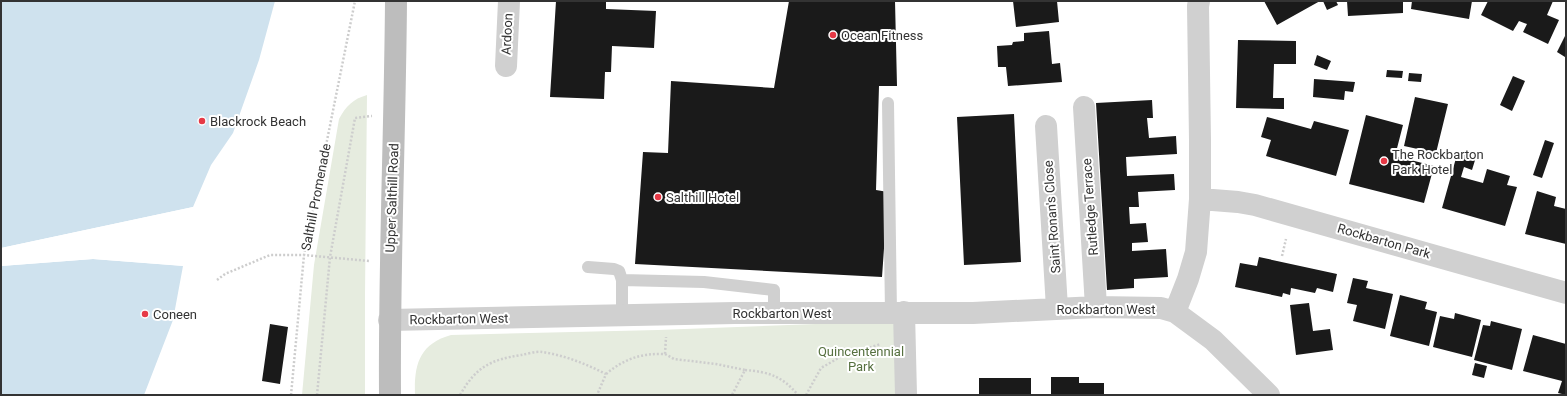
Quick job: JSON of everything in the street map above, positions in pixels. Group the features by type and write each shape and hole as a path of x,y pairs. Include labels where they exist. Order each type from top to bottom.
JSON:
{"main road":[{"name":"Upper Salthill Road","path":"390,395 389,320 395,128 396,1"}],"street":[{"name":"Ardoon","path":"506,66 509,1"},
{"path":"1199,1 1200,199 1196,252 1188,279 1175,312 1213,340 1269,395"},
{"name":"Rutledge Terrace","path":"1084,107 1096,307"},
{"name":"Saint Ronan's Close","path":"1046,126 1057,308"},
{"name":"Rockbarton Park","path":"1200,199 1255,205 1566,293"},
{"name":"Rockbarton West","path":"389,320 774,313 900,318 1096,307 1161,308 1175,312"},
{"path":"900,318 906,395"}],"lane":[{"path":"888,103 900,318"},
{"path":"588,267 614,269 619,271 622,275 622,316"},
{"path":"622,280 704,282 774,290 774,313"}],"path":[{"name":"Salthill Promenade","path":"291,395 304,255 355,1"},
{"path":"317,395 330,257 355,118 372,116"},
{"path":"1282,256 1286,238"},
{"path":"217,280 225,274 270,255 304,255 369,261"},
{"path":"665,354 669,314"},
{"path":"806,395 821,368 842,356 879,345 900,318"},
{"path":"460,395 465,386 487,364 500,358 534,352 560,356 590,366 606,374"},
{"path":"597,395 606,374 618,364 635,357 665,354 674,359 716,364 767,373 779,378 798,395"},
{"path":"732,395 745,370"}],"green space":[{"path":"367,95 365,395 302,395 314,265 339,119 344,110 350,104"},
{"name":"Quincentennial Park","path":"896,321 899,395 415,395 418,365 425,350 440,339 451,335 658,330"}],"water":[{"name":"Blackrock Beach","path":"1,1 275,1 259,60 233,133 211,165 193,207 1,248"},
{"name":"Coneen","path":"93,259 183,266 173,320 144,395 1,395 1,266"}],"pier":[{"path":"195,207 193,209 1,250 1,248"},
{"path":"93,257 183,264 185,266 93,259 1,266 1,264"}],"building":[{"path":"556,1 606,1 606,9 656,11 654,48 612,46 611,72 605,72 604,99 550,97"},
{"path":"789,1 895,1 897,86 879,86 876,190 888,192 882,277 635,264 643,152 668,153 671,81 774,88"},
{"path":"1013,1 1057,1 1059,22 1016,27"},
{"path":"1264,1 1320,1 1277,25"},
{"path":"1323,1 1336,1 1338,5 1327,10"},
{"path":"1347,1 1403,1 1403,13 1348,16"},
{"path":"1412,1 1472,1 1469,19 1411,9"},
{"path":"1488,1 1553,1 1547,15 1559,20 1548,44 1523,32 1527,24 1519,21 1513,31 1481,15"},
{"path":"1049,31 1052,64 1060,63 1062,82 1008,86 1006,67 998,67 997,46 1012,45 1013,42 1024,41 1024,33"},
{"path":"1566,34 1566,56 1565,57 1557,52"},
{"path":"1238,40 1296,41 1296,64 1274,64 1273,98 1284,98 1284,109 1236,108"},
{"path":"1317,55 1331,61 1327,70 1314,65"},
{"path":"1387,70 1403,71 1402,78 1386,77"},
{"path":"1409,73 1422,74 1421,82 1408,81"},
{"path":"1513,76 1525,81 1512,111 1500,105"},
{"path":"1314,79 1355,82 1353,92 1345,91 1344,100 1313,97"},
{"path":"1415,97 1448,104 1436,153 1404,146"},
{"path":"1152,100 1153,118 1147,118 1149,138 1176,136 1177,154 1126,157 1127,176 1174,174 1175,190 1138,192 1139,207 1129,207 1130,224 1146,223 1148,242 1132,243 1132,251 1166,249 1168,277 1134,279 1134,288 1107,290 1096,103"},
{"path":"1014,114 1021,262 964,265 957,117"},
{"name":"The Rockbarton Park Hotel","path":"1366,115 1403,125 1395,156 1434,166 1424,203 1349,184"},
{"path":"1267,117 1311,129 1314,121 1349,130 1336,176 1266,156 1271,140 1261,137"},
{"path":"1545,140 1554,143 1542,178 1533,175"},
{"path":"1458,151 1476,157 1472,170 1464,167 1461,177 1483,183 1487,169 1510,176 1507,185 1517,187 1505,226 1442,208"},
{"path":"1537,191 1556,197 1554,206 1566,209 1566,244 1525,234"},
{"path":"1259,257 1337,274 1333,292 1317,288 1315,293 1291,288 1290,295 1283,293 1282,297 1235,287 1240,263 1257,266"},
{"path":"1353,278 1368,281 1366,288 1393,294 1385,329 1353,321 1357,305 1347,303"},
{"path":"1400,295 1427,302 1425,309 1437,312 1429,346 1390,336"},
{"path":"1309,303 1313,331 1330,329 1333,350 1296,355 1290,305"},
{"path":"1455,313 1481,320 1472,357 1433,347 1440,316 1454,319"},
{"path":"1491,321 1522,329 1512,370 1474,360 1483,325 1490,326"},
{"path":"270,324 288,327 280,384 262,381"},
{"path":"1533,335 1566,344 1566,395 1558,393 1562,381 1523,371"},
{"path":"1475,363 1487,366 1484,378 1472,375"},
{"path":"1051,377 1079,377 1079,383 1104,383 1104,395 1051,395"},
{"path":"979,378 1031,378 1031,395 979,395"}],"place":[{"name":"Ocean Fitness","path":"833,35"},
{"name":"Blackrock Beach","path":"202,121"},
{"name":"The Rockbarton Park Hotel","path":"1384,161"},
{"name":"Salthill Hotel","path":"658,197"},
{"name":"Coneen","path":"145,314"}]}
